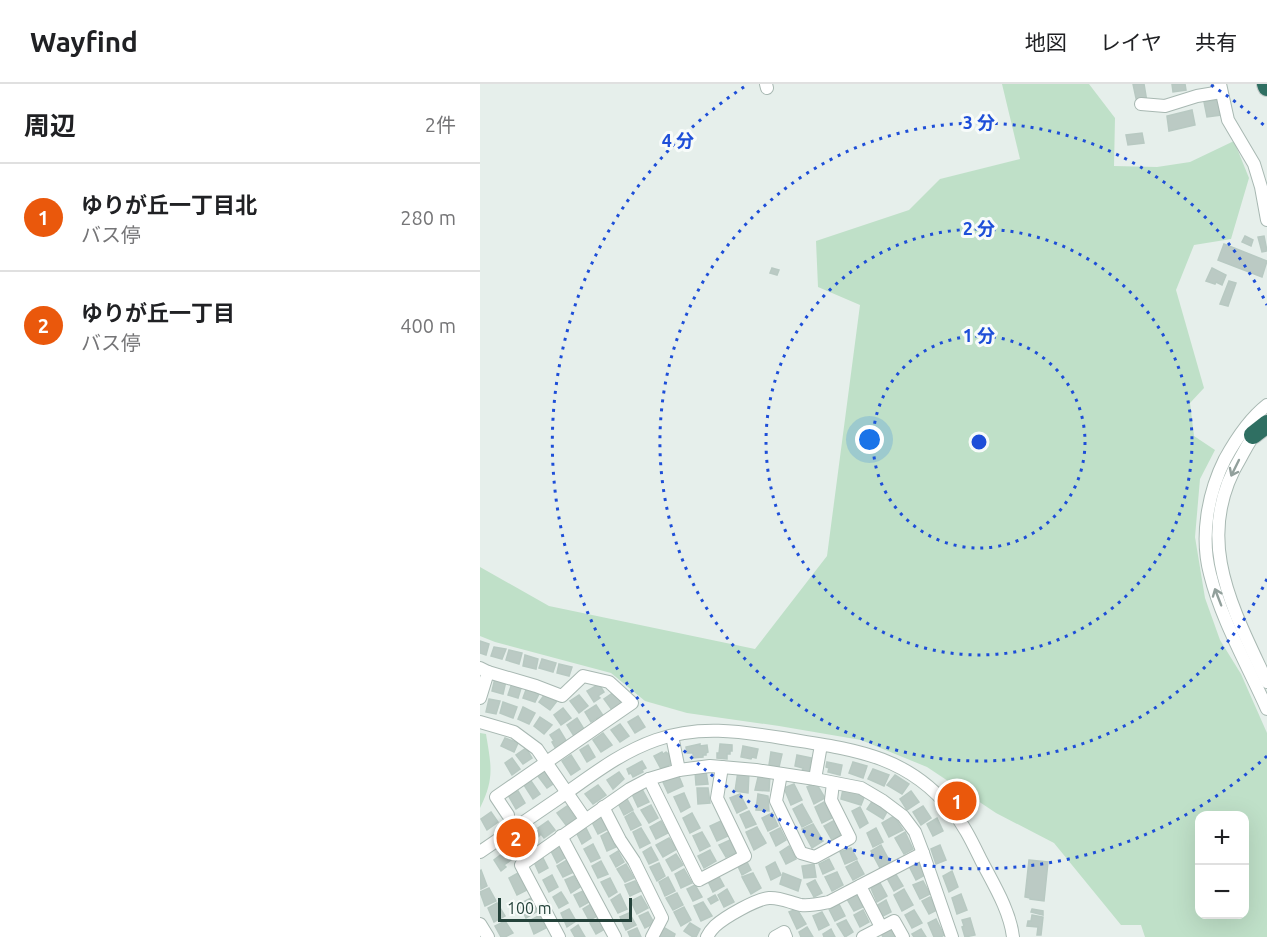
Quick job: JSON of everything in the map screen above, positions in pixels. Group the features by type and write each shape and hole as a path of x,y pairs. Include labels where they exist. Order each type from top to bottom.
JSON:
{"street":[{"path":"1141,104 1165,106 1221,88 1228,120 1254,164 1265,203 1267,220"},
{"path":"1267,405 1247,425 1222,465 1210,505 1206,527 1206,550 1209,573 1216,594 1267,708"},
{"path":"1263,426 1234,468 1224,492 1218,536 1220,559 1235,615 1267,682"},
{"path":"480,698 484,670 562,696 583,676 609,682 632,703 496,797 508,815"},
{"path":"480,722 514,732 537,749 585,819"},
{"path":"482,850 620,756 656,740 672,736 698,731 734,730 860,752 887,761 928,785 962,824 1005,909 1013,937"},
{"path":"672,736 679,770"},
{"path":"815,779 820,745"},
{"path":"559,937 521,865 585,819 649,779 679,770 710,766 815,779 861,788 883,801 903,816 915,832 952,937"},
{"path":"649,779 699,880 745,856 717,798 722,767"},
{"path":"780,774 776,801 801,853 815,857 850,838 831,800 833,783"},
{"path":"603,807 634,861 662,918 652,937"},
{"path":"561,836 615,937"},
{"path":"707,937 714,927 753,903 769,898 815,906 829,902 923,853"},
{"path":"860,886 881,927"},
{"path":"863,937 894,921 903,937"},
{"path":"480,924 488,937"},
{"path":"775,937 784,932 786,937"}],"green space":[{"path":"1002,84 1089,84 1115,118 1114,166 1157,167 1190,162 1234,141 1249,178 1231,239 1194,245 1176,290 1204,388 1190,403 1194,436 1215,450 1200,479 1195,537 1205,598 1220,640 1241,674 1267,733 1267,937 1145,937 1141,925 1121,925 1054,843 996,813 927,767 861,740 687,713 645,701 611,673 480,636 480,567 549,606 755,649 827,556 860,305 818,287 816,241 909,210 940,179 1020,159"},
{"path":"480,733 486,734 490,780 480,808"}],"building":[{"path":"1133,84 1144,84 1147,102 1137,103"},
{"path":"1172,84 1185,84 1186,90 1173,92"},
{"path":"1218,100 1221,115 1207,117 1204,102"},
{"path":"1192,110 1195,125 1169,131 1167,116"},
{"path":"1142,133 1144,143 1128,145 1126,135"},
{"path":"1245,236 1253,240 1251,246 1242,242"},
{"path":"1264,236 1267,251 1262,252 1258,237"},
{"path":"1224,244 1267,261 1262,277 1218,260"},
{"path":"772,268 779,270 777,275 770,273"},
{"path":"1212,268 1226,275 1222,285 1206,281"},
{"path":"1229,281 1236,283 1228,306 1220,304"},
{"path":"480,641 489,644 486,655 480,653"},
{"path":"494,647 506,649 502,659 491,656"},
{"path":"509,650 522,653 519,664 506,660"},
{"path":"525,655 538,659 536,669 523,666"},
{"path":"542,659 556,663 553,672 539,668"},
{"path":"559,664 572,667 569,676 557,673"},
{"path":"495,678 506,681 503,694 492,691"},
{"path":"512,683 522,685 518,698 508,695"},
{"path":"599,684 604,692 594,702 587,691"},
{"path":"527,687 540,692 535,702 523,698"},
{"path":"614,692 622,703 612,710 604,699"},
{"path":"545,694 557,701 550,710 539,702"},
{"path":"579,695 588,706 579,713 570,701"},
{"path":"489,699 500,701 496,714 486,712"},
{"path":"503,702 517,707 513,718 500,713"},
{"path":"596,705 604,717 591,722 585,712"},
{"path":"523,707 535,713 529,724 518,719"},
{"path":"563,708 571,718 561,725 554,715"},
{"path":"638,716 645,727 635,733 628,722"},
{"path":"540,717 552,725 544,734 534,726"},
{"path":"577,718 584,729 574,736 567,725"},
{"path":"620,724 629,736 620,742 611,730"},
{"path":"559,729 567,742 556,749 550,735"},
{"path":"603,733 612,745 601,752 593,740"},
{"path":"505,738 518,743 514,752 501,746"},
{"path":"700,744 700,746 707,745 706,755 693,758 693,753 687,753 686,747"},
{"path":"720,744 732,745 732,751 727,754 727,759 717,758"},
{"path":"588,745 595,757 587,762 580,750"},
{"path":"743,746 758,749 756,758 741,757"},
{"path":"526,748 532,758 523,764 516,755"},
{"path":"662,752 663,754 668,753 673,761 661,769 654,756"},
{"path":"771,752 782,754 779,767 769,765"},
{"path":"571,755 580,769 571,775 562,761"},
{"path":"797,755 812,758 809,772 802,771 803,768 795,766"},
{"path":"512,758 520,769 512,775 505,763"},
{"path":"642,761 646,768 642,770 643,772 633,777 631,773 629,774 627,769"},
{"path":"827,762 842,765 840,775 828,772"},
{"path":"853,762 867,766 863,778 849,773"},
{"path":"873,769 889,775 884,786 868,779"},
{"path":"544,771 553,784 547,788 538,776"},
{"path":"695,771 706,771 708,784 696,785"},
{"path":"738,771 749,772 748,793 735,791"},
{"path":"619,772 624,779 613,789 607,780"},
{"path":"759,773 770,775 769,791 755,790"},
{"path":"678,774 683,786 668,793 663,782"},
{"path":"895,775 909,784 902,794 887,785"},
{"path":"531,781 540,794 533,799 524,785"},
{"path":"816,783 825,798 814,804 807,787"},
{"path":"794,784 802,800 791,805 784,788"},
{"path":"598,785 606,795 593,804 585,794"},
{"path":"697,788 708,788 710,803 698,804"},
{"path":"642,789 649,802 638,807 632,794"},
{"path":"843,789 865,795 861,805 841,799"},
{"path":"518,791 525,803 516,809 508,795"},
{"path":"911,791 919,802 907,810 900,799"},
{"path":"684,793 690,807 681,812 674,797"},
{"path":"740,794 747,808 737,813 730,798"},
{"path":"758,794 768,796 769,811 756,810"},
{"path":"626,797 633,810 624,815 617,801"},
{"path":"873,800 888,810 883,819 867,809"},
{"path":"824,802 832,818 822,823 815,807"},
{"path":"802,804 812,822 802,827 793,809"},
{"path":"651,805 658,818 649,823 641,810"},
{"path":"567,806 576,819 566,825 557,813"},
{"path":"923,806 931,818 921,825 913,812"},
{"path":"860,807 868,823 860,828 852,811"},
{"path":"749,811 756,824 746,828 740,815"},
{"path":"491,812 498,822 487,830 481,819"},
{"path":"633,812 641,825 631,830 625,817"},
{"path":"692,813 700,828 690,833 683,818"},
{"path":"772,813 778,826 768,831 762,818"},
{"path":"600,815 608,829 598,834 591,820"},
{"path":"894,816 903,830 889,837 882,823"},
{"path":"937,818 943,831 933,836 927,824"},
{"path":"835,820 843,834 832,840 824,826"},
{"path":"548,821 555,830 544,838 541,834 538,837 535,833 539,830 538,828"},
{"path":"661,821 668,833 656,839 650,827"},
{"path":"721,821 728,836 717,841 710,826"},
{"path":"813,824 823,841 812,848 802,829"},
{"path":"585,826 591,838 582,844 575,830"},
{"path":"757,827 766,843 754,850 746,832"},
{"path":"641,828 650,843 640,848 633,832"},
{"path":"780,828 786,840 776,846 770,833"},
{"path":"876,828 883,842 873,847 867,833"},
{"path":"608,832 616,847 607,851 601,836"},
{"path":"702,832 710,846 700,851 693,836"},
{"path":"905,832 913,849 904,854 895,838"},
{"path":"529,835 537,846 527,853 518,843"},
{"path":"669,838 677,849 663,857 656,845"},
{"path":"730,840 737,852 726,857 719,845"},
{"path":"559,844 566,857 557,863 550,849"},
{"path":"593,844 600,858 591,862 584,849"},
{"path":"881,845 891,864 881,870 871,851"},
{"path":"940,845 946,860 936,864 931,849"},
{"path":"789,846 796,859 786,864 780,852"},
{"path":"651,847 658,860 649,864 643,852"},
{"path":"851,848 857,859 845,864 840,852"},
{"path":"508,849 513,856 501,871 494,860"},
{"path":"710,850 716,861 704,868 698,856"},
{"path":"618,851 624,862 616,867 610,856"},
{"path":"676,854 683,865 672,871 666,860"},
{"path":"542,856 548,868 539,873 533,860"},
{"path":"745,858 751,870 742,875 736,862"},
{"path":"829,859 834,869 823,874 819,864"},
{"path":"567,860 574,872 563,877 557,866"},
{"path":"1029,860 1048,862 1044,901 1025,897"},
{"path":"601,861 608,874 598,878 592,866"},
{"path":"857,861 864,874 853,880 846,867"},
{"path":"918,861 925,875 916,880 909,866"},
{"path":"775,862 781,875 771,880 766,867"},
{"path":"659,863 665,876 657,881 650,867"},
{"path":"626,864 634,878 625,882 617,869"},
{"path":"814,864 816,877 804,878 802,866"},
{"path":"684,869 692,883 681,888 675,874"},
{"path":"480,871 487,886 481,889"},
{"path":"952,871 958,887 949,892 943,876"},
{"path":"837,872 843,885 832,891 825,877"},
{"path":"518,873 527,890 517,895 509,878"},
{"path":"717,873 724,886 713,892 707,879"},
{"path":"753,873 761,888 751,894 742,877"},
{"path":"783,873 801,880 798,891 780,884"},
{"path":"895,873 903,886 894,891 887,878"},
{"path":"552,875 558,887 549,892 543,880"},
{"path":"574,876 580,887 571,893 565,880"},
{"path":"668,877 675,891 665,896 659,882"},
{"path":"610,878 617,892 609,897 601,882"},
{"path":"815,880 822,893 814,897 807,884"},
{"path":"635,881 641,891 630,896 625,885"},
{"path":"923,881 930,894 920,899 913,885"},
{"path":"880,883 887,896 877,902 871,888"},
{"path":"695,885 702,897 693,901 687,889"},
{"path":"489,888 496,901 485,906 480,892"},
{"path":"727,889 734,902 724,907 718,895"},
{"path":"904,889 913,905 902,911 894,895"},
{"path":"583,891 589,902 580,907 574,895"},
{"path":"561,892 568,903 559,908 553,897"},
{"path":"677,893 683,905 673,910 666,898"},
{"path":"620,894 627,909 618,913 611,900"},
{"path":"856,894 863,907 854,911 847,899"},
{"path":"961,894 967,910 957,914 952,898"},
{"path":"715,895 718,900 711,904 708,899"},
{"path":"641,896 648,908 637,914 631,901"},
{"path":"930,897 937,910 929,914 922,901"},
{"path":"531,898 538,911 526,918 519,904"},
{"path":"886,900 891,912 881,917 876,906"},
{"path":"703,902 712,916 701,921 694,906"},
{"path":"497,903 505,916 494,922 488,908"},
{"path":"591,904 598,916 589,920 583,909"},
{"path":"839,904 845,916 835,921 829,909"},
{"path":"684,907 691,920 681,926 674,912"},
{"path":"569,909 576,921 567,927 561,913"},
{"path":"797,909 806,924 797,929 789,912"},
{"path":"1032,909 1043,911 1043,915 1031,912"},
{"path":"863,910 869,922 860,927 854,915"},
{"path":"914,910 922,923 912,928 905,915"},
{"path":"648,912 654,923 645,928 639,916"},
{"path":"822,912 829,925 819,930 813,916"},
{"path":"629,913 636,925 626,930 620,917"},
{"path":"540,915 546,928 534,934 529,921"},
{"path":"1032,915 1043,917 1041,935 1037,935 1038,927 1027,926"},
{"path":"599,918 605,929 596,934 590,923"},
{"path":"970,918 975,935 965,937 962,920"},
{"path":"936,919 944,935 941,937 934,937 928,923"},
{"path":"846,920 853,932 845,937 837,924"},
{"path":"505,921 513,933 501,937 495,926"},
{"path":"690,923 700,929 696,937 684,931"},
{"path":"578,925 585,937 575,937 571,930"},
{"path":"663,927 675,934 674,937 659,937"},
{"path":"807,927 813,937 801,937 799,932"},
{"path":"637,928 641,937 630,937 628,932"},
{"path":"831,929 835,937 824,937 823,934"},
{"path":"890,929 895,937 883,937 881,933"},
{"path":"921,929 926,937 914,937 912,934"}],"place":[{"name":"ゆりが丘一丁目北","path":"957,801"},
{"name":"ゆりが丘一丁目","path":"516,838"}]}
